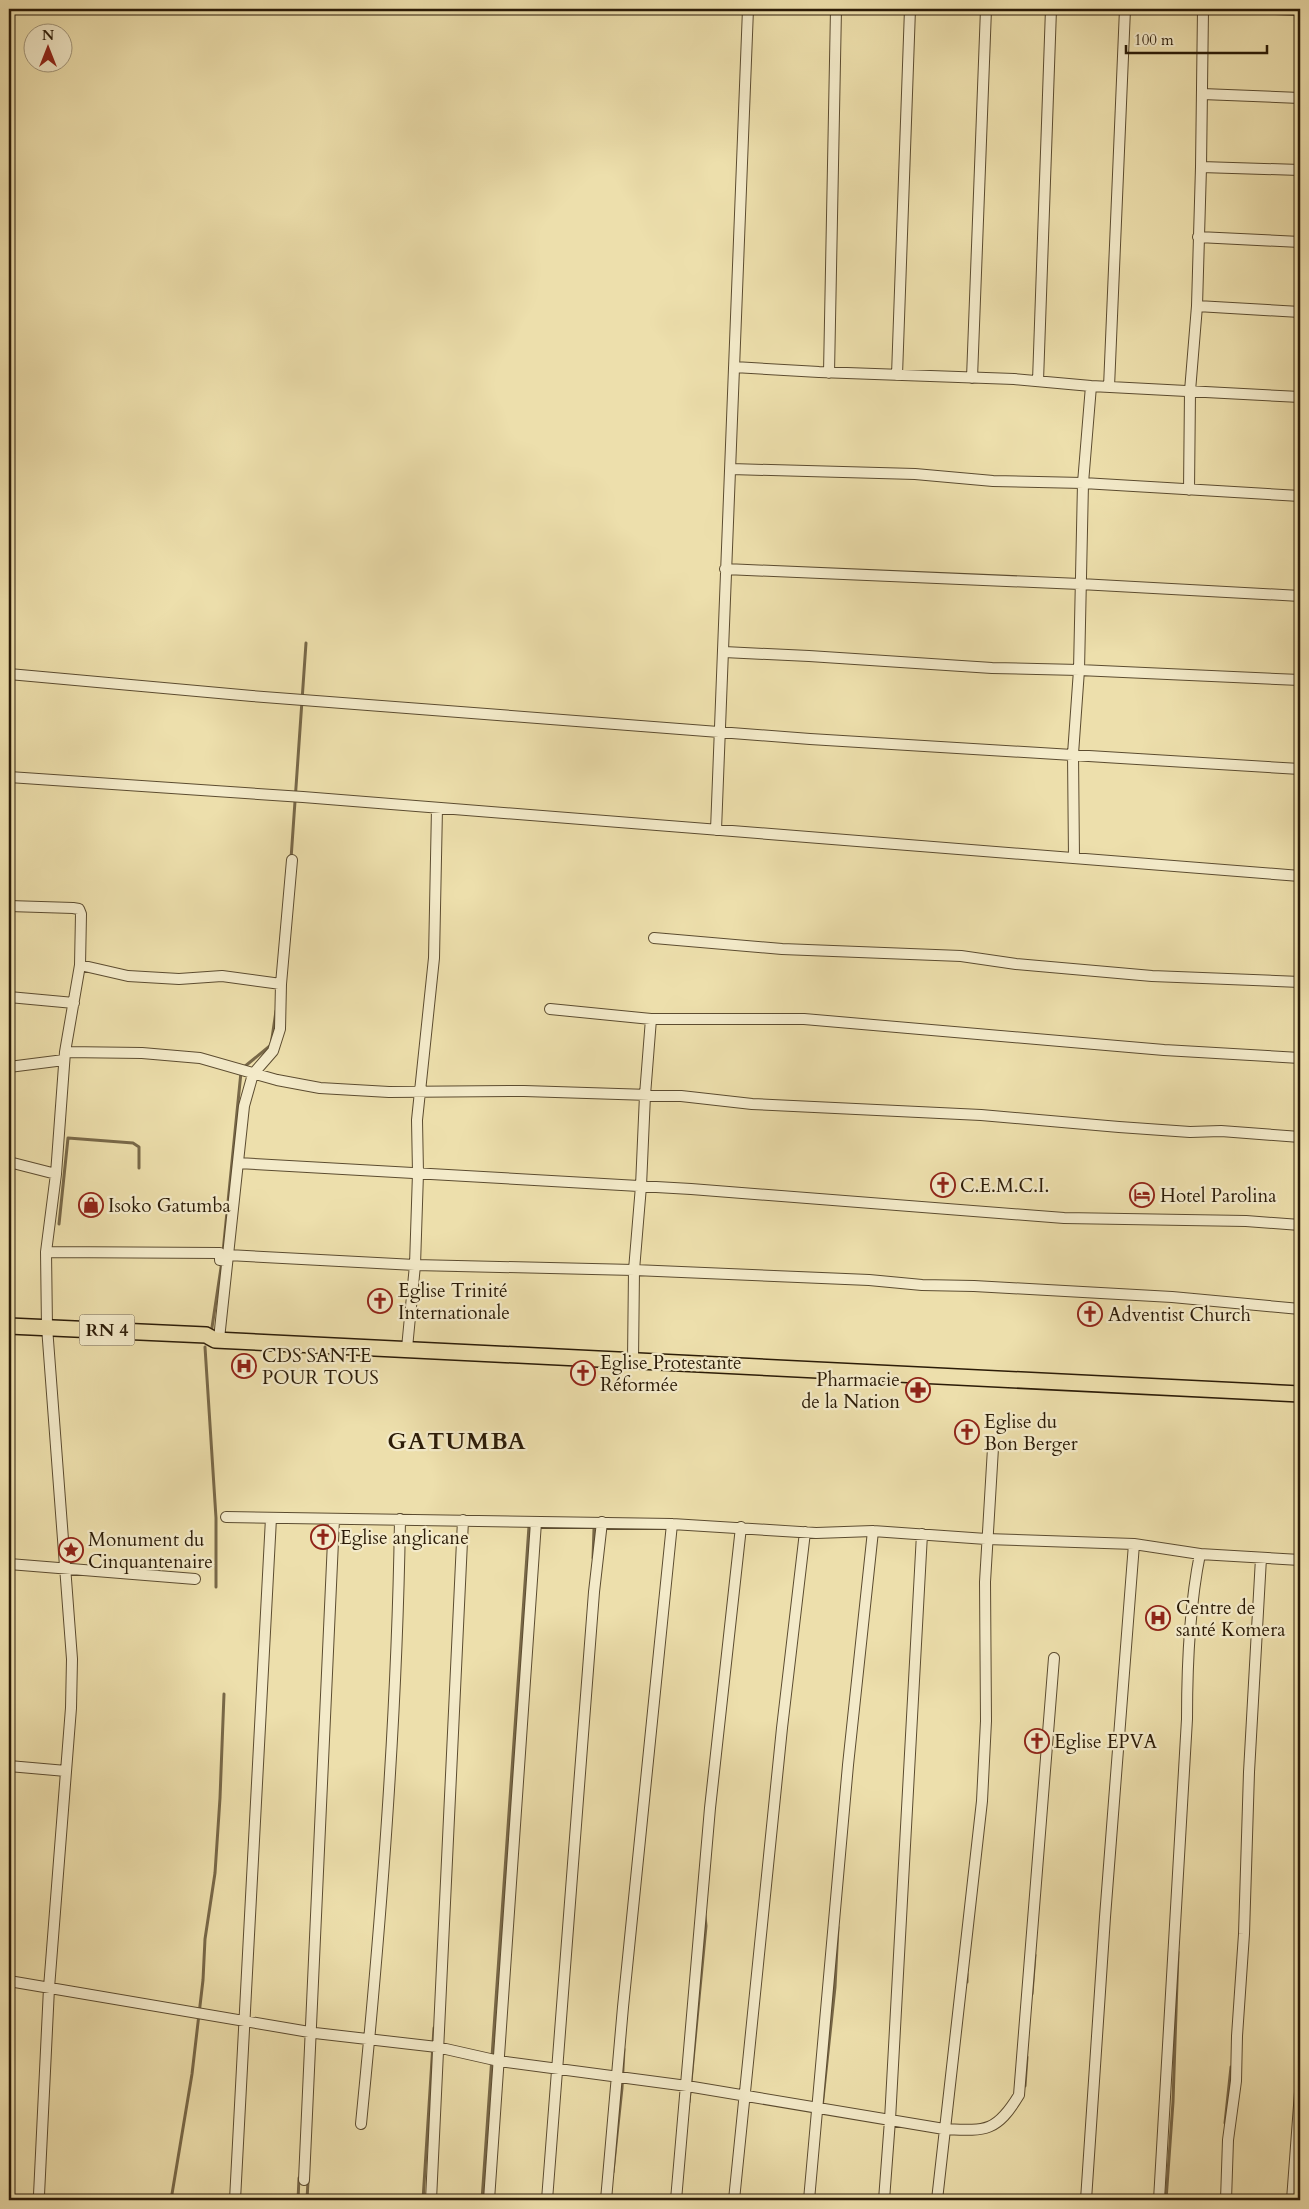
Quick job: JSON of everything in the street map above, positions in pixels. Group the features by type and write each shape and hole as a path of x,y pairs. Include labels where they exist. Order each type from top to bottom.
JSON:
{"main road":[{"name":"RN 4","path":"9,1326 206,1335 215,1340 407,1348 1300,1394"}],"street":[{"path":"716,830 748,9"},
{"path":"829,373 836,9"},
{"path":"897,376 910,9"},
{"path":"972,378 986,9"},
{"path":"1038,381 1051,9"},
{"path":"1109,387 1125,9"},
{"path":"1188,490 1190,391 1196,306 1201,167 1203,9"},
{"path":"1275,9 1300,10"},
{"path":"1202,94 1300,98"},
{"path":"1201,167 1300,170"},
{"path":"1198,237 1300,242"},
{"path":"1196,306 1300,312"},
{"path":"734,368 897,376 1014,379 1090,386 1300,397"},
{"path":"1074,858 1073,754 1079,670 1083,483 1090,386"},
{"path":"731,469 915,474 993,481 1083,483 1300,496"},
{"path":"725,569 1080,584 1300,596"},
{"path":"724,652 992,668 1300,680"},
{"path":"9,674 719,732 1300,769"},
{"path":"9,777 304,797 1300,876"},
{"path":"407,1348 414,1265 418,1120 434,958 437,808"},
{"path":"245,1072 273,1051 280,1029 278,984 292,860"},
{"path":"9,906 79,909 81,914 80,965 64,1056 56,1174 46,1252 47,1327 72,1660 66,1771 49,1988 39,2195"},
{"path":"654,938 782,949 961,956 1016,964 1152,976 1300,982"},
{"path":"80,965 128,976 187,979 222,976 278,984"},
{"path":"9,997 74,1003"},
{"path":"550,1009 651,1019 804,1019 1154,1050 1300,1058"},
{"path":"633,1360 634,1270 641,1186 644,1095 651,1019"},
{"path":"9,1067 64,1056 142,1053 200,1058 245,1072 320,1088 421,1093 524,1091 681,1096 752,1104 981,1115 1190,1132 1221,1131 1300,1137"},
{"path":"219,1339 225,1259 244,1106 245,1072"},
{"path":"9,1162 56,1174"},
{"path":"238,1163 641,1186 1064,1218 1246,1221 1300,1225"},
{"path":"46,1252 220,1253 225,1259 634,1270 1172,1297 1300,1309"},
{"path":"936,2200 982,1801 986,1721 984,1606 986,1539 993,1448"},
{"path":"226,1516 334,1520 602,1522 740,1527 805,1532 873,1531 986,1539 1134,1544 1200,1554 1300,1560"},
{"path":"235,2200 271,1518"},
{"path":"304,2180 334,1520"},
{"path":"361,2124 370,2039 391,1746 398,1608 400,1520"},
{"path":"431,2200 463,1520"},
{"path":"489,2200 536,1522"},
{"path":"548,2200 594,1592 602,1522"},
{"path":"606,2200 624,1998 672,1524"},
{"path":"676,2200 710,1808 740,1527"},
{"path":"809,2200 848,1765 873,1531"},
{"path":"734,2200 782,1728 805,1532"},
{"path":"884,2200 922,1534"},
{"path":"1086,2200 1106,1897 1134,1544"},
{"path":"1159,2200 1186,1729 1187,1666 1196,1574 1200,1554"},
{"path":"1226,2200 1228,2140 1236,2081 1244,1934 1248,1781 1261,1558"},
{"path":"9,1564 195,1579"},
{"path":"9,1981 311,2032 437,2047 498,2061 687,2086 944,2129 976,2130 988,2128 1000,2122 1010,2111 1019,2095 1054,1658"},
{"path":"9,1766 66,1771"},
{"path":"1292,2200 1300,2092"}],"waterway":[{"path":"291,859 306,643"},
{"path":"244,1067 271,1045 276,1011"},
{"path":"223,1252 241,1072"},
{"path":"59,1224 68,1138 133,1143 139,1147 139,1168"},
{"path":"211,1334 222,1261"},
{"path":"205,1347 216,1518 216,1587"},
{"path":"482,2200 529,1526"},
{"path":"593,1558 594,1529"},
{"path":"171,2200 192,2074 203,1980 205,1939 215,1873 224,1694"},
{"path":"689,2102 706,1926 705,1916"},
{"path":"822,2108 835,1987 838,1927"},
{"path":"1166,2200 1173,2102 1178,1952"},
{"path":"1032,1994 1035,1955"},
{"path":"967,1974 967,1982"},
{"path":"423,2200 434,2028"},
{"path":"613,2172 624,2049"},
{"path":"1025,2086 1027,2057"},
{"path":"1225,2123 1231,2067"},
{"path":"1299,2090 1300,2076"},
{"path":"298,2200 299,2178"},
{"path":"307,2200 308,2181"},
{"path":"9,2196 42,2200"}],"place":[{"name":"C.E.M.C.I.","path":"943,1185"},
{"name":"Hotel Parolina","path":"1142,1195"},
{"name":"Isoko Gatumba","path":"91,1205"},
{"name":"Eglise Trinité Internationale","path":"380,1301"},
{"name":"Adventist Church","path":"1090,1314"},
{"name":"CDS SANTE POUR TOUS","path":"244,1366"},
{"name":"Eglise Protestante Réformée","path":"583,1373"},
{"name":"Pharmacie de la Nation","path":"918,1390"},
{"name":"Eglise du Bon Berger","path":"967,1432"},
{"name":"Eglise anglicane","path":"323,1537"},
{"name":"Monument du Cinquantenaire","path":"71,1550"},
{"name":"Centre de santé Komera","path":"1158,1618"},
{"name":"Eglise EPVA","path":"1037,1741"}],"district":[{"name":"GATUMBA","path":"457,1441"}]}
